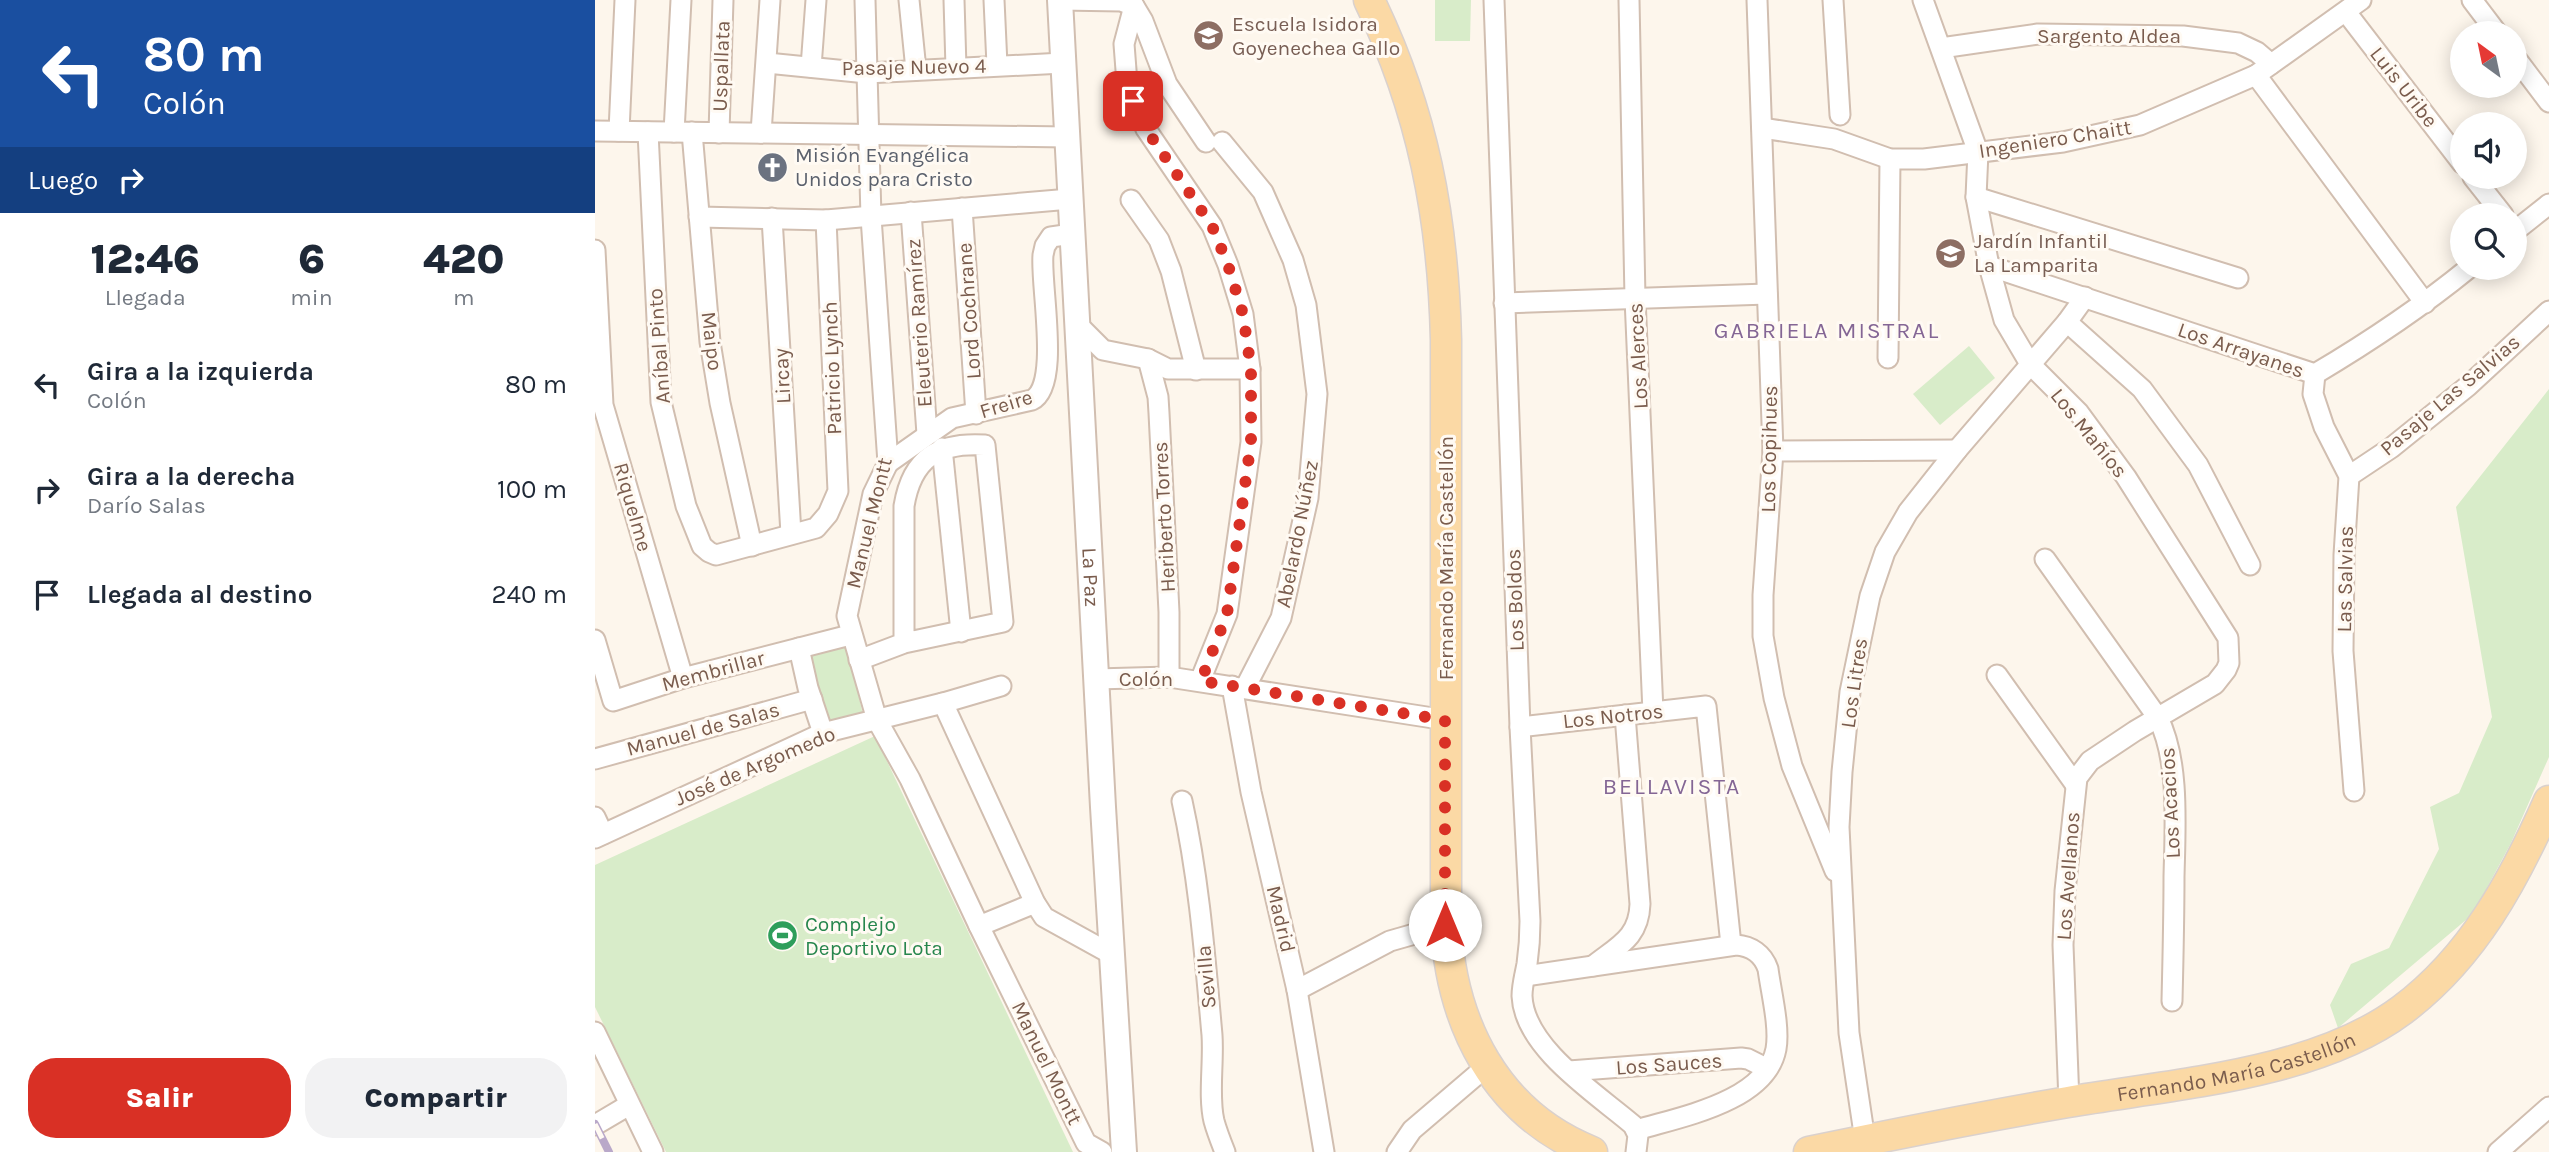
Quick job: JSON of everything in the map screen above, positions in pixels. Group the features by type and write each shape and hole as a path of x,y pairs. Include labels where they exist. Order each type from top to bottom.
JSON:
{"main road":[{"name":"Fernando María Castellón","path":"1369,0 1395,60 1421,136 1432,183 1442,259 1446,340 1445,925 1455,994 1469,1034 1487,1066 1514,1098 1558,1136 1592,1152"},
{"name":"Fernando María Castellón","path":"1808,1152 2069,1102 2240,1074 2297,1060 2337,1046 2401,1011 2436,980 2481,928 2514,874 2549,801"}],"street":[{"path":"619,131 625,0"},
{"path":"681,0 683,132"},
{"name":"Uspallata","path":"719,133 723,0"},
{"path":"761,133 770,0"},
{"path":"811,67 815,0"},
{"name":"Manuel Montt","path":"865,0 871,217 888,463 873,494 847,616 850,635 877,720 910,779 1086,1143 1102,1152"},
{"path":"909,0 916,70"},
{"path":"954,0 956,68"},
{"path":"995,0 997,65"},
{"path":"1060,0 1121,1 1134,6 1124,44 1127,83 1146,129 1212,226 1228,265 1243,314 1251,369 1251,442 1227,614 1201,681"},
{"name":"La Paz","path":"1060,0 1124,1152"},
{"name":"Los Boldos","path":"1494,0 1520,727 1530,920 1523,1005 1530,1025 1551,1053 1637,1130"},
{"name":"Los Alerces","path":"1629,0 1635,298 1653,712"},
{"name":"Los Copihues","path":"1757,0 1773,451 1763,595 1763,636 1773,698 1792,766 1840,885"},
{"path":"1833,0 1840,116"},
{"name":"Los Mañíos","path":"1923,0 1977,152 1976,197 1989,266 2004,320 2030,363 2079,413 2126,477 2228,638 2229,663 2221,678 2206,691 2090,761 2079,773 2075,784"},
{"path":"2472,0 2488,21"},
{"name":"Abelardo Núñez","path":"1134,6 1143,21 1167,84 1214,142 1263,192 1293,260 1305,305 1317,394 1308,498 1281,618 1239,687"},
{"name":"Ingeniero Chaitt","path":"1762,128 1834,139 1890,159 1924,159 2063,142 2140,125 2264,69 2353,6"},
{"name":"Luis Uribe","path":"2353,6 2450,146"},
{"name":"Sargento Aldea","path":"1941,48 2038,34 2183,36 2238,43 2256,52 2264,69 2425,303"},
{"name":"Pasaje Nuevo 4","path":"767,63 867,73 1063,63"},
{"path":"2527,73 2549,102"},
{"path":"595,131 1067,137"},
{"name":"Aníbal Pinto","path":"648,132 661,402 686,506 702,546 709,552 716,555 753,546"},
{"name":"Maipo","path":"683,132 699,217 710,342 720,402 753,546"},
{"path":"1888,358 1890,159"},
{"path":"2482,189 2494,203"},
{"path":"1976,197 2238,278"},
{"path":"699,217 871,217 1070,199"},
{"path":"1131,200 1159,240 1171,271 1196,370"},
{"path":"2527,221 2549,204"},
{"name":"Lord Cochrane","path":"962,208 976,414"},
{"name":"Eleuterio Ramírez","path":"911,212 927,433"},
{"name":"Lircay","path":"772,218 791,534"},
{"name":"Patricio Lynch","path":"791,534 816,528 828,514 838,491 826,219"},
{"name":"Freire","path":"888,463 927,433 952,418 1032,400 1044,390 1048,336 1043,256 1047,240 1072,234"},
{"name":"Riquelme","path":"595,250 599,407 683,678"},
{"name":"Los Arrayanes","path":"1989,266 2315,374 2383,333 2454,280"},
{"path":"1504,303 1767,294"},
{"name":"Los Litres","path":"1865,1140 1849,1033 1839,827 1842,772 1855,658 1870,596 1885,552 1896,531 1957,450 2067,322 2085,297"},
{"name":"Pasaje Las Salvias","path":"2349,475 2391,448 2468,386 2549,311"},
{"path":"2067,322 2142,389 2198,466 2250,565"},
{"path":"1077,324 1103,350 1148,359 1168,369 1251,369"},
{"name":"Heriberto Torres","path":"1148,359 1159,412 1169,612 1169,677"},
{"path":"2315,374 2313,394 2324,427 2349,475"},
{"path":"859,660 904,643 961,632 1003,622 985,445 942,448 961,632"},
{"name":"Manuel Montt","path":"904,643 906,492 919,466 942,448"},
{"path":"1773,451 1957,450"},
{"name":"Las Salvias","path":"2349,475 2344,555 2343,651 2354,791"},
{"path":"753,546 791,534"},
{"name":"Los Acacios","path":"2045,559 2158,718 2169,748 2173,795 2172,1001"},
{"name":"Membrillar","path":"599,673 613,701 683,678 850,635"},
{"path":"595,640 599,673"},
{"path":"799,648 823,733"},
{"name":"Los Avellanos","path":"1997,675 2075,784 2064,891 2063,945 2069,1102"},
{"name":"Colón","path":"1096,679 1169,677 1445,720"},
{"name":"José de Argomedo","path":"598,830 823,733 1001,686"},
{"name":"Madrid","path":"1239,687 1251,792 1297,990 1324,1152"},
{"name":"Manuel de Salas","path":"595,759 812,699"},
{"path":"943,703 1035,903 1044,917 1111,954"},
{"name":"Los Notros","path":"1520,727 1706,706 1731,945"},
{"path":"1592,967 1635,931 1640,919 1625,715"},
{"name":"Sevilla","path":"1182,801 1193,849 1193,871 1203,924 1214,1065 1214,1120 1225,1152"},
{"path":"979,926 1035,903"},
{"path":"1297,990 1390,941 1445,925"},
{"path":"1525,976 1731,945 1746,946 1764,960 1768,968 1776,1046 1773,1058 1747,1090 1732,1100 1637,1130 1639,1140 1636,1152"},
{"path":"595,1032 653,1152"},
{"name":"Los Sauces","path":"1569,1071 1741,1058 1766,1068"},
{"path":"1397,1152 1412,1130 1487,1066"},
{"path":"595,1125 629,1105"},
{"path":"2502,1151 2549,1107"}],"green space":[{"path":"1435,0 1471,0 1470,41 1435,41"},
{"path":"1969,346 1995,378 1940,425 1913,394"},
{"path":"2549,389 2549,757 2511,843 2473,914 2338,1028 2330,1005 2351,964 2389,948 2439,849 2430,807 2459,793 2492,717 2456,507"},
{"path":"847,646 864,719 828,727 810,654"},
{"name":"Complejo Deportivo Lota","path":"875,736 1073,1152 666,1152 595,1007 595,865"}],"railway":[{"path":"595,1124 609,1152"}],"place":[{"name":"Escuela Isidora Goyenechea Gallo","path":"1209,36"},
{"name":"Misión Evangélica Unidos para Cristo","path":"772,167"},
{"name":"Jardín Infantil La Lamparita","path":"1951,253"},
{"name":"Complejo Deportivo Lota","path":"782,936"}],"district":[{"name":"GABRIELA MISTRAL","path":"1827,330"},
{"name":"BELLAVISTA","path":"1672,786"}],"route":[{"path":"1133,101 1146,129 1212,226 1228,265 1243,314 1251,369 1251,442 1227,614 1201,681 1445,720 1445,925"}]}
